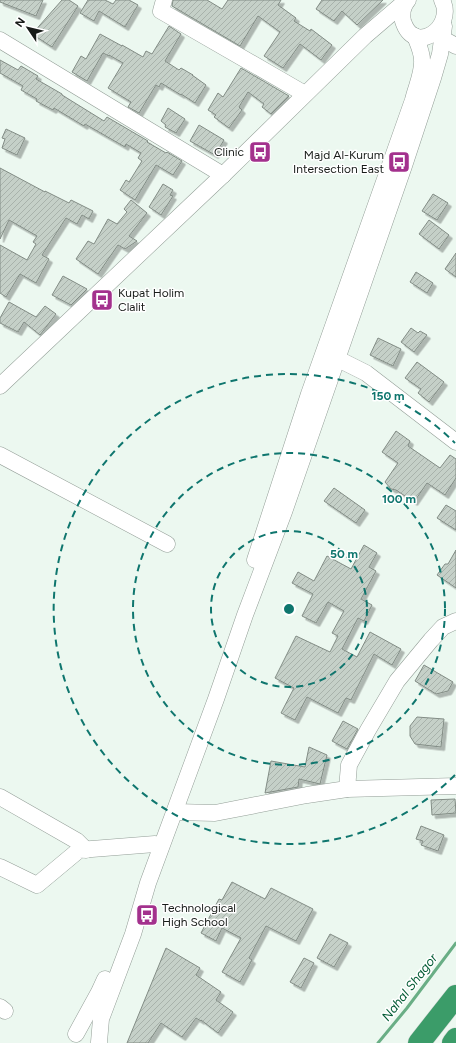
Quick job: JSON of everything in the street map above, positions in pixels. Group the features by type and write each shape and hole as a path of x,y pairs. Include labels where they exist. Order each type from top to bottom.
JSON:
{"highway":[{"path":"419,1043 456,996"},
{"path":"453,1043 456,1039"}],"street":[{"path":"164,0 162,11 305,94"},
{"path":"70,1038 99,992 120,947 155,844 197,733 236,620 309,394 413,100 421,72 422,60 421,51 411,32 404,25 402,18 402,10 407,0"},
{"path":"0,386 223,175 365,36 407,0"},
{"path":"442,0 447,9 448,32"},
{"path":"100,1043 101,1019 133,934 148,883 284,512 338,359 448,32 455,0"},
{"path":"365,36 394,28 411,32 423,38 448,32"},
{"path":"0,40 223,175"},
{"path":"338,359 366,373 456,442"},
{"path":"0,455 167,544"},
{"path":"347,789 349,765 397,681 443,627 456,621"},
{"path":"175,812 214,813 347,789 456,786"},
{"path":"0,797 77,841 86,850"},
{"path":"0,867 37,885 80,850 155,844"},
{"path":"70,1038 83,1033 90,1034 100,1043"}],"building":[{"path":"0,0 43,0 36,16 0,2"},
{"path":"62,0 69,0 78,6 52,47 32,34"},
{"path":"88,0 105,0 113,4 116,0 129,0 138,5 125,27 99,11 94,21 80,13"},
{"path":"173,0 207,0 222,9 228,0 281,0 278,5 296,18 294,21 310,31 311,29 332,45 321,60 300,44 283,68 264,56 280,32 258,16 240,46 172,6"},
{"path":"322,0 383,0 357,25 342,11 334,21 316,9"},
{"path":"169,26 181,34 165,61 179,70 181,68 193,75 206,85 195,103 161,83 159,87 156,85 139,113 128,107 131,102 108,88 123,63 103,53 87,81 72,72 81,56 86,59 100,34 143,57 146,51 152,54"},
{"path":"0,60 18,70 21,66 38,76 36,79 104,121 107,117 148,141 147,142 182,161 173,175 156,165 135,200 120,190 126,180 129,182 142,161 138,158 141,153 126,144 125,147 85,124 84,126 54,108 53,110 36,101 37,99 21,90 23,86 0,73"},
{"path":"241,68 289,96 271,114 262,107 264,104 248,92 239,107 242,110 229,128 214,117 216,115 208,110 218,93 223,97"},
{"path":"168,108 185,119 176,133 165,127 166,125 161,121"},
{"path":"199,125 224,140 215,155 190,141"},
{"path":"6,129 25,138 17,155 2,148 5,139 2,138"},
{"path":"0,168 45,192 69,203 71,200 93,211 89,219 82,215 77,224 66,218 42,255 49,259 36,283 20,274 6,297 0,293 0,245 27,260 36,244 33,242 37,236 9,220 0,239"},
{"path":"163,184 173,190 170,195 173,196 161,215 149,207"},
{"path":"433,194 448,203 437,220 422,211"},
{"path":"131,200 147,213 129,236 137,241 125,249 118,245 98,274 76,259 88,241 94,244 108,219 117,224 127,212 124,209"},
{"path":"429,220 449,235 439,249 419,234"},
{"path":"456,253 456,277 445,269"},
{"path":"416,272 433,283 427,293 410,282"},
{"path":"63,276 87,289 71,305 52,295"},
{"path":"9,302 36,317 45,306 56,314 40,335 24,322 18,332 0,323 0,318"},
{"path":"411,328 418,333 420,331 427,335 414,352 401,342"},
{"path":"378,338 401,349 393,366 370,355"},
{"path":"417,362 444,382 429,402 418,393 421,389 405,378"},
{"path":"396,431 410,441 408,446 440,468 450,455 456,459 456,478 445,495 427,483 414,502 396,490 391,489 385,482 398,463 382,452"},
{"path":"334,488 365,510 356,523 324,501"},
{"path":"446,505 456,511 456,530 437,518"},
{"path":"364,545 377,553 369,567 376,571 361,599 372,605 364,621 358,618 342,649 357,657 370,632 401,649 392,665 374,654 351,700 346,698 338,713 307,697 295,720 281,713 294,688 275,678 296,636 330,652 338,636 332,633 344,611 328,602 316,623 302,616 313,594 292,583 298,572 314,581 327,556 351,569"},
{"path":"456,550 456,588 437,575 445,564 448,564"},
{"path":"424,665 453,682 448,691 436,694 415,681"},
{"path":"417,717 444,719 441,747 415,744 410,736 410,726"},
{"path":"343,721 358,729 347,749 332,741"},
{"path":"309,747 327,755 320,784 299,779 298,787 265,793 271,761 305,767"},
{"path":"455,799 456,813 432,815 431,800"},
{"path":"421,826 444,835 438,851 421,845 423,841 416,839"},
{"path":"232,882 265,899 271,888 313,909 296,941 266,926 249,958 252,960 240,982 222,972 241,938 222,928 216,941 201,933 219,899 222,900"},
{"path":"330,934 348,943 334,967 317,958"},
{"path":"166,948 200,968 196,975 221,992 216,1000 233,1012 218,1033 196,1018 182,1037 161,1023 148,1043 127,1043"},
{"path":"304,958 314,963 301,988 290,982"}],"waterway":[{"name":"Nahal Shagor","path":"378,1043 407,1008 456,943"}],"place":[{"name":"Clinic","path":"260,152"},
{"name":"Majd Al-Kurum Intersection East","path":"399,162"},
{"name":"Kupat Holim Clalit","path":"102,300"},
{"name":"Technological High School","path":"147,915"}]}
